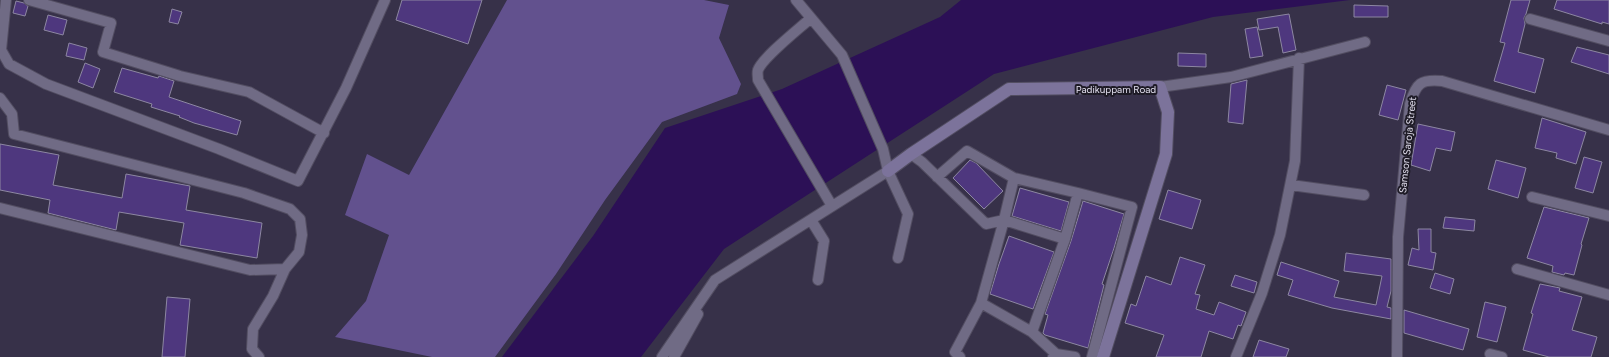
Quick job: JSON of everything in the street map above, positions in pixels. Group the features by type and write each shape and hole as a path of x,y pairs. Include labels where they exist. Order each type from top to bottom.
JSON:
{"street":[{"path":"6,0 1,50 10,64 46,84 220,149 298,181 346,88 385,0"},
{"path":"28,0 111,23 103,52 180,76 249,92 324,133"},
{"path":"796,0 842,55 883,149 888,171 908,214 898,258"},
{"path":"811,18 779,46 758,71 758,80 781,116 832,206"},
{"path":"1530,19 1609,41"},
{"path":"1160,87 1231,77 1365,42"},
{"path":"1236,357 1262,293 1279,241 1295,161 1299,58"},
{"name":"Samson Saroja Street","path":"1397,357 1398,237 1410,104 1413,92 1417,86 1429,80 1442,81 1609,130"},
{"name":"Padikuppam Road","path":"888,171 1009,89 1160,87 1168,112 1166,154 1103,357"},
{"path":"0,98 12,114 14,134 244,193 290,209 300,219 302,235 299,252 285,269 273,296 253,329 252,349 259,357"},
{"path":"937,176 967,151 1014,178 1132,207 1092,357"},
{"path":"911,154 937,176 986,224 1004,220 1065,239"},
{"path":"662,357 715,280 888,171"},
{"path":"960,357 954,352 981,303 1014,178"},
{"path":"1290,185 1364,195"},
{"path":"1032,332 1065,239 1078,193"},
{"path":"1532,196 1609,216"},
{"path":"0,208 250,270 285,269"},
{"path":"811,220 824,241 818,280"},
{"path":"1517,269 1609,295"},
{"path":"674,357 685,339 715,280"},
{"path":"981,303 1032,332 1054,355 1075,357"},
{"path":"1490,354 1502,357"}],"shaded area":[{"path":"507,0 704,0 729,5 719,38 741,84 737,94 662,122 605,200 556,274 495,357 432,357 335,337 366,301 389,235 345,215 367,154 409,175"},
{"path":"961,0 1350,0 1213,17 994,74 724,249 641,357 502,357 593,236 665,128 782,89 940,17"}],"building":[{"path":"402,0 482,0 468,44 396,20"},
{"path":"1511,0 1530,0 1524,18 1525,24 1518,52 1544,59 1535,93 1494,81 1505,43 1500,42"},
{"path":"1557,0 1609,0 1609,24 1602,22 1602,24 1554,9"},
{"path":"16,1 24,3 28,6 25,16 13,13"},
{"path":"1354,5 1388,6 1388,17 1354,17"},
{"path":"172,9 182,12 178,24 169,22"},
{"path":"1289,14 1296,50 1283,53 1278,27 1259,30 1257,19"},
{"path":"48,15 67,20 63,35 44,30"},
{"path":"1257,27 1263,56 1250,58 1245,29"},
{"path":"69,43 87,48 84,60 66,56"},
{"path":"1577,47 1609,55 1609,74 1571,62"},
{"path":"1178,53 1206,54 1206,67 1178,66"},
{"path":"85,63 100,69 93,88 78,82"},
{"path":"122,68 158,78 159,76 174,81 169,97 241,121 237,135 194,123 179,117 180,116 151,107 152,104 114,92"},
{"path":"1247,80 1243,124 1228,122 1231,84"},
{"path":"1387,85 1406,90 1398,120 1379,115"},
{"path":"1542,118 1586,132 1576,164 1556,158 1557,153 1535,148"},
{"path":"1418,124 1455,132 1451,151 1436,148 1430,171 1411,165"},
{"path":"0,144 59,155 53,185 122,198 126,174 190,186 186,210 262,223 257,258 180,245 184,223 119,212 116,230 48,213 50,200 0,190"},
{"path":"1584,157 1602,162 1593,193 1575,188"},
{"path":"970,160 976,163 1003,191 984,209 953,178"},
{"path":"1496,160 1526,168 1518,198 1488,189"},
{"path":"1020,188 1069,202 1061,231 1012,216"},
{"path":"1168,190 1201,200 1192,229 1159,219"},
{"path":"1083,201 1124,214 1102,284 1104,285 1088,348 1045,335 1043,333 1048,315 1045,314 1071,241"},
{"path":"1544,207 1589,218 1574,275 1565,273 1564,275 1552,272 1553,266 1527,258"},
{"path":"1445,217 1475,220 1474,231 1443,228"},
{"path":"1418,229 1431,229 1431,252 1436,253 1433,270 1408,265 1412,248 1419,250"},
{"path":"1009,236 1054,252 1033,309 990,294"},
{"path":"1346,253 1391,259 1391,291 1387,307 1391,308 1391,319 1332,308 1288,295 1293,280 1277,275 1281,262 1339,281 1334,297 1376,305 1382,276 1344,271"},
{"path":"1180,257 1205,265 1195,294 1200,295 1196,309 1214,315 1219,302 1246,312 1241,326 1238,325 1233,339 1209,331 1201,357 1156,357 1164,335 1125,323 1131,304 1136,306 1146,276 1171,285"},
{"path":"1435,273 1454,279 1450,294 1430,288"},
{"path":"1235,275 1257,282 1254,293 1231,286"},
{"path":"1540,284 1560,288 1559,291 1582,297 1572,330 1597,337 1591,357 1549,357 1523,350 1533,314 1531,313"},
{"path":"167,297 190,299 185,357 162,357"},
{"path":"1485,302 1506,307 1497,342 1477,337"},
{"path":"1404,310 1469,329 1463,350 1404,333"},
{"path":"1259,340 1289,349 1286,357 1253,357"}]}
